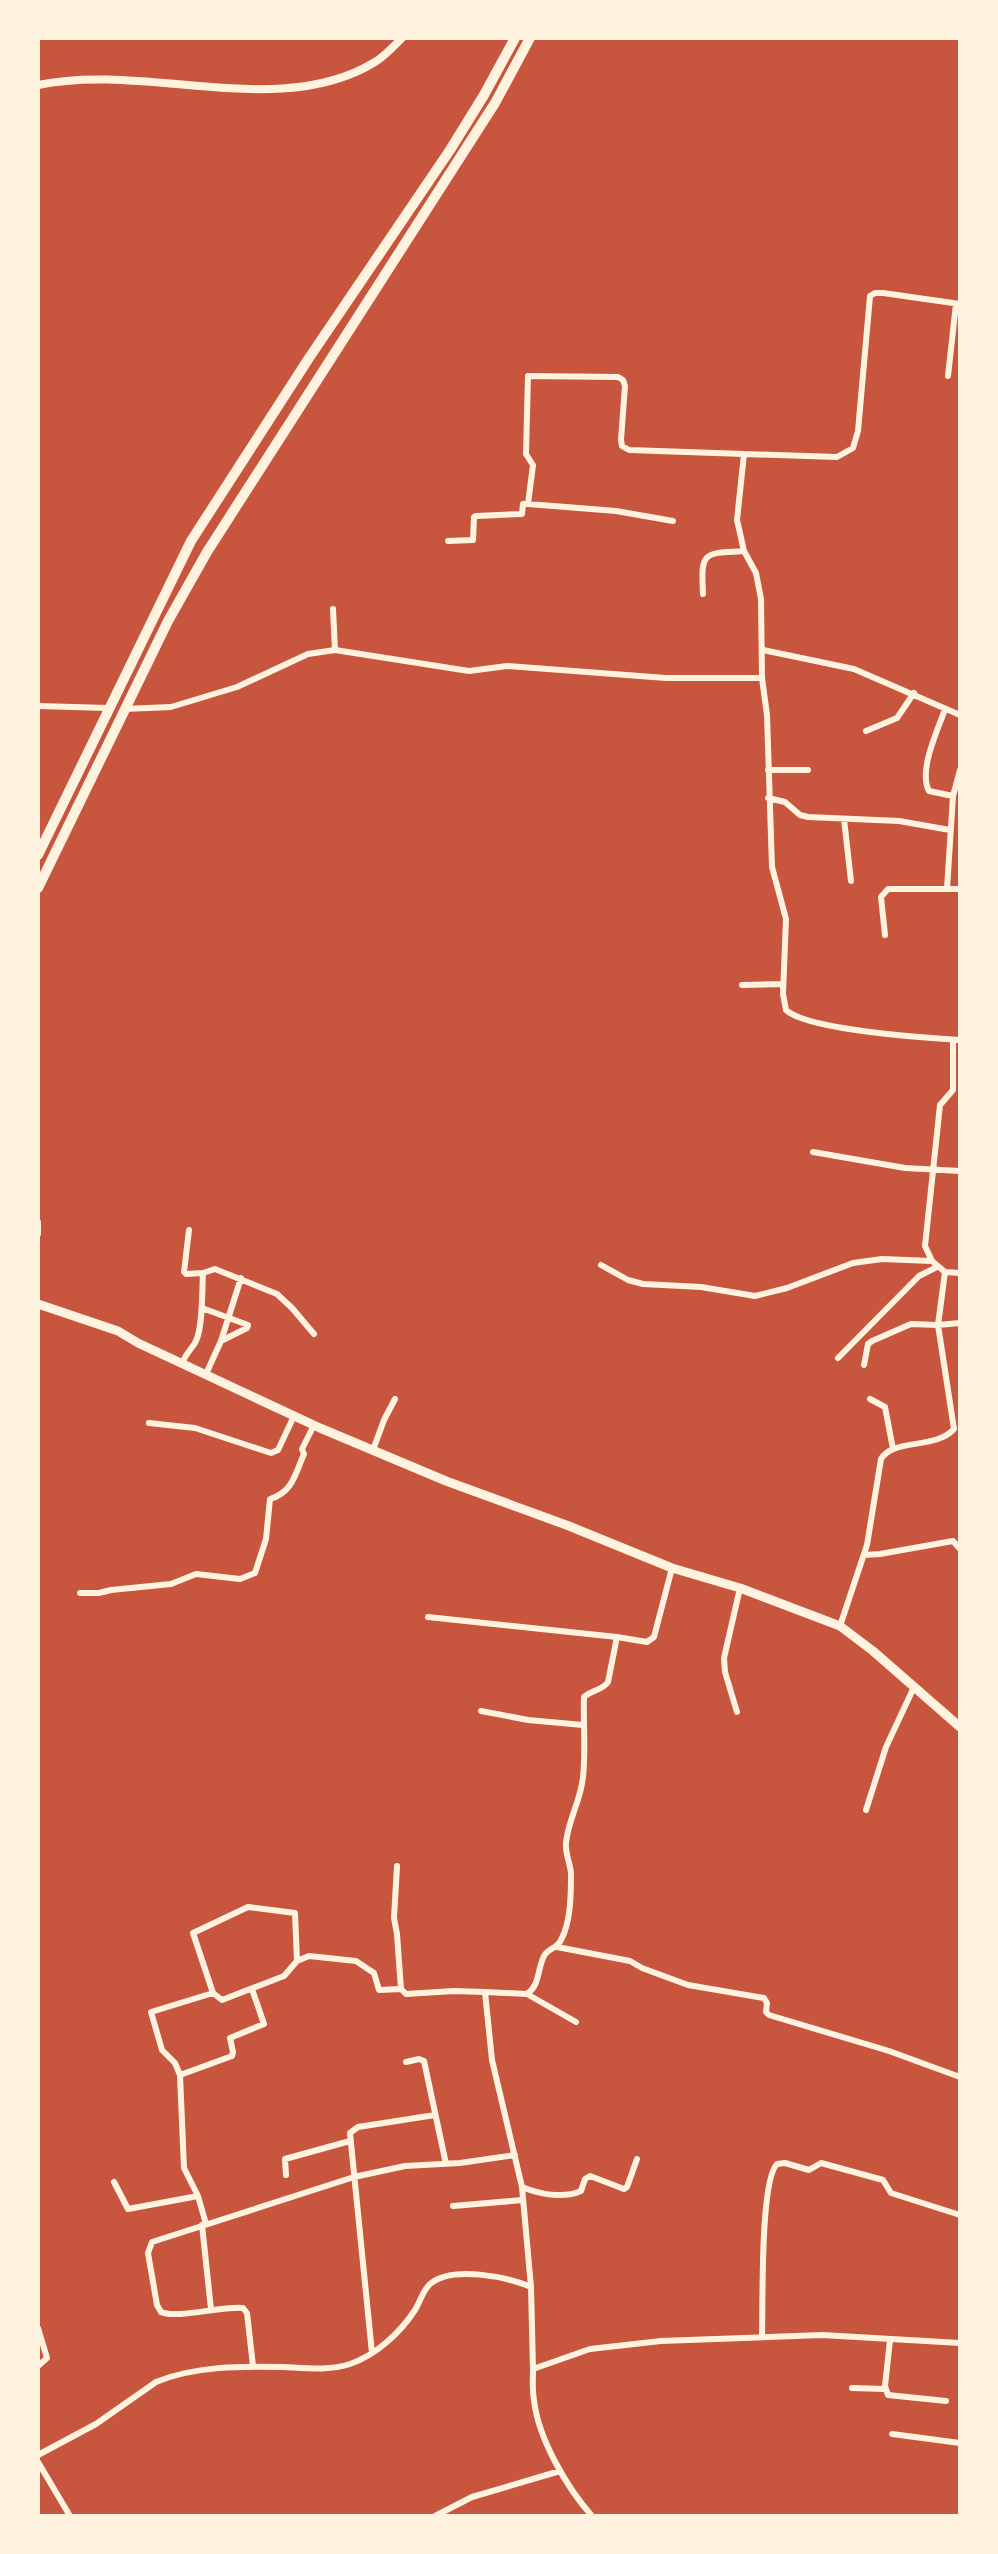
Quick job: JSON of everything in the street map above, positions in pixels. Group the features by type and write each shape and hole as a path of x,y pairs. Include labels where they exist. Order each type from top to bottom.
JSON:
{"main road":[{"path":"38,855 191,541 309,358 450,150 515,38"},
{"path":"38,888 168,621 207,552 495,103 530,38"},
{"path":"484,95 495,103"},
{"path":"38,1304 118,1331 294,1416 449,1482 672,1568 740,1588 840,1626 960,1727"}],"street":[{"path":"38,85 127,79 279,89 307,87 358,71 378,61 402,38"},
{"path":"528,504 533,465 526,454 528,376 618,377 623,380 621,440 622,446 629,450 837,457 853,448 858,431 870,296 883,293 958,304 948,376"},
{"path":"744,454 737,520 744,551 758,580 762,678 767,715 772,867 786,919 783,984 786,1010 799,1018 837,1027 956,1040 953,1090 940,1105 925,1246 934,1264 945,1272 960,1273"},
{"path":"448,541 473,540 474,517 522,514 523,504 561,505 673,521"},
{"path":"703,594 703,563 706,557 712,553 744,551"},
{"path":"333,609 335,650"},
{"path":"124,709 171,707 251,681 308,654 335,650 469,671 507,666 666,678 762,678"},
{"path":"763,650 844,666 960,715"},
{"path":"866,731 897,718 914,693"},
{"path":"38,706 108,708"},
{"path":"945,709 930,752 926,783 929,791 953,796"},
{"path":"768,770 808,770"},
{"path":"947,889 953,796 960,770"},
{"path":"768,798 785,802 800,815 808,817 899,821 950,830"},
{"path":"844,819 851,881"},
{"path":"885,935 881,897 888,889 960,889"},
{"path":"742,985 783,984"},
{"path":"813,1152 960,1171"},
{"path":"38,1222 38,1234"},
{"path":"189,1230 184,1272 191,1275 215,1269 241,1278 285,1301 314,1334"},
{"path":"601,1265 628,1280 643,1284 701,1287 755,1296 787,1288 861,1261 882,1259 934,1264"},
{"path":"838,1358 934,1264"},
{"path":"840,1626 864,1555 879,1464 884,1453 937,1441 954,1429 938,1325 945,1272"},
{"path":"182,1364 196,1341 202,1308 203,1273"},
{"path":"206,1374 221,1341 241,1278"},
{"path":"202,1308 248,1326 221,1341"},
{"path":"864,1365 868,1344 872,1341 911,1324 960,1323"},
{"path":"373,1450 395,1399"},
{"path":"870,1399 885,1407 893,1449"},
{"path":"149,1423 195,1428 271,1453 278,1450 294,1416"},
{"path":"80,1593 171,1584 196,1574 240,1579 255,1573 263,1551 270,1499 290,1488 305,1454 302,1449 314,1425"},
{"path":"864,1555 953,1541 960,1549"},
{"path":"428,1617 647,1642 654,1637 672,1568"},
{"path":"737,1712 724,1658 740,1588"},
{"path":"557,1947 564,1934 570,1900 571,1871 566,1844 583,1776 584,1697 605,1687 608,1682 617,1637"},
{"path":"866,1810 886,1747 914,1686"},
{"path":"481,1711 528,1720 583,1725"},
{"path":"397,1866 394,1918 401,1989 406,1994 454,1991 527,1994 576,2022"},
{"path":"297,1961 296,1913 252,1907 193,1933 213,1993 222,2000 284,1976 297,1961 314,1955 356,1961 374,1973 378,1989 401,1989"},
{"path":"527,1994 536,1984 543,1958 548,1951 557,1947 630,1961 688,1985 764,1998 769,2015 889,2051 960,2077"},
{"path":"180,2075 232,2056 229,2039 264,2024 252,1989"},
{"path":"485,1992 492,2060 522,2187 531,2287 536,2412 560,2471 592,2516"},
{"path":"211,2309 204,2225 198,2196 184,2168 180,2075 175,2063 162,2050 151,2011 213,1993"},
{"path":"406,2062 423,2060 446,2164"},
{"path":"372,2353 350,2133 355,2128 435,2115"},
{"path":"286,2175 285,2159 350,2141"},
{"path":"253,2366 245,2310 240,2307 169,2315 161,2312 157,2305 148,2253 152,2242 354,2177 405,2166 515,2155"},
{"path":"522,2187 568,2196 581,2191 585,2179 590,2176 624,2189 637,2159"},
{"path":"762,2336 765,2223 771,2173 777,2164 785,2163 807,2170 821,2163 883,2180 891,2193 960,2215"},
{"path":"114,2182 128,2209 198,2196"},
{"path":"453,2206 523,2200"},
{"path":"38,2455 96,2424 164,2378 253,2366 349,2365 372,2353 399,2330 411,2316 425,2290 439,2279 492,2275 531,2287"},
{"path":"38,2328 47,2358 38,2366"},
{"path":"533,2369 590,2349 661,2341 822,2335 960,2343"},
{"path":"890,2340 885,2389 888,2395 946,2401"},
{"path":"852,2388 885,2389"},
{"path":"892,2434 960,2443"},
{"path":"38,2462 70,2516"},
{"path":"435,2516 472,2497 560,2471"}]}
